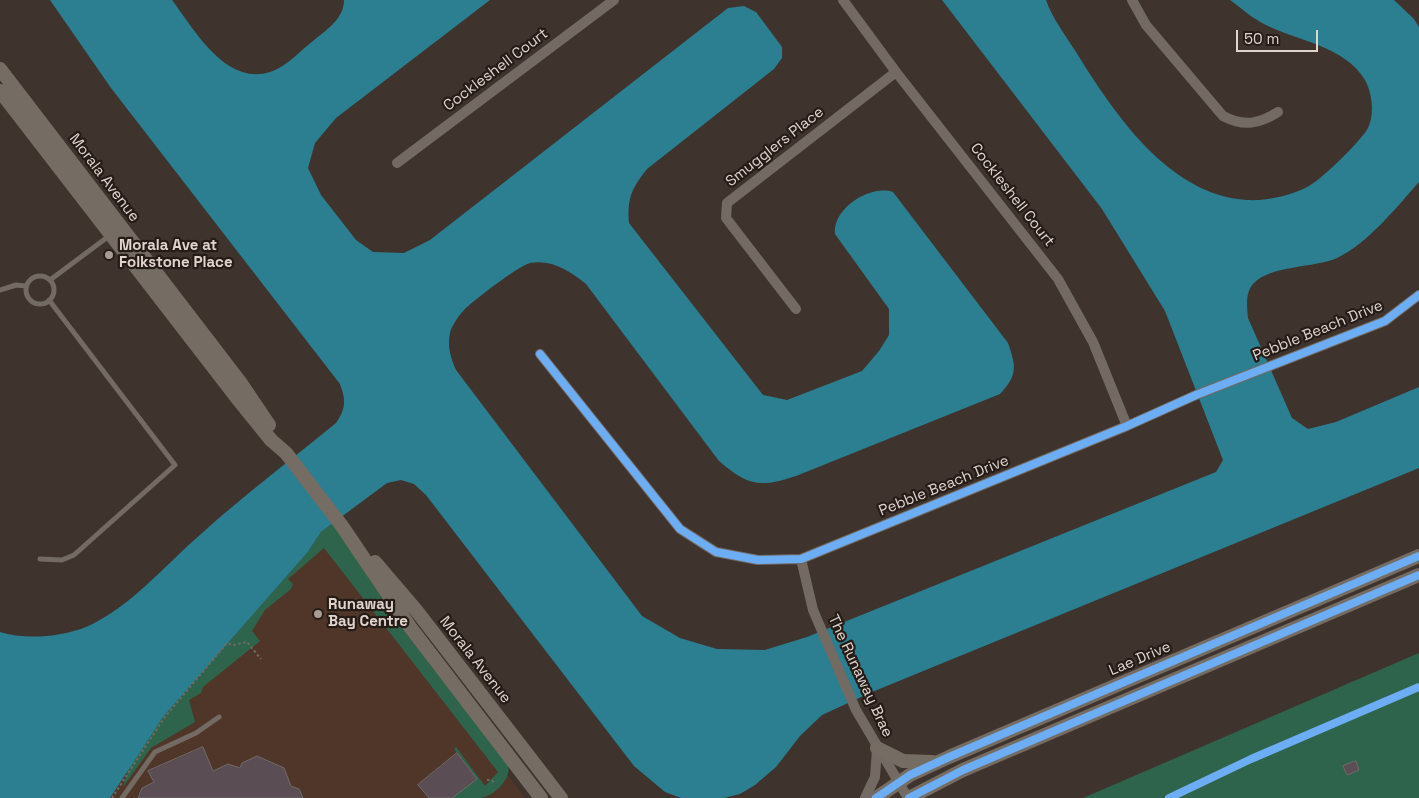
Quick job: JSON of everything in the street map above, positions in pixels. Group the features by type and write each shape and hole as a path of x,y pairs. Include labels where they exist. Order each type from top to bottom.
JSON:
{"main road":[{"name":"Morala Avenue","path":"0,69 243,405 271,440 286,454 342,526 410,627 541,798"},
{"name":"Morala Avenue","path":"0,91 116,231"},
{"name":"Morala Avenue","path":"357,546 371,557 416,610 561,798"},
{"name":"Lae Drive","path":"876,798 898,783 938,762 1419,556"},
{"path":"909,798 963,770 1419,575"},
{"path":"876,748 903,761 938,762"}],"street":[{"name":"Cockleshell Court","path":"396,163 614,0"},
{"name":"Cockleshell Court","path":"843,0 896,72 1058,279 1093,342 1126,426"},
{"path":"1132,0 1146,25 1223,116 1234,122 1255,124 1278,112"},
{"name":"Smugglers Place","path":"796,310 726,218 727,203 896,72"},
{"name":"Pebble Beach Drive","path":"540,354 680,530 716,552 758,560 801,559 1126,426 1196,395 1385,321 1419,295"},
{"name":"The Runaway Brae","path":"801,559 813,610 856,710 876,748 909,798"},
{"path":"865,798 875,777 876,748"}],"lane":[{"path":"50,280 116,231"},
{"path":"37,276 46,277 50,280 54,290 49,300 40,304 30,300 26,293 26,286 32,278 37,276"},
{"path":"0,290 16,285 26,286"},
{"path":"40,559 62,560 74,555 175,465 49,300"},
{"path":"122,798 155,752 196,733 219,717"}],"path":[{"path":"112,798 164,718 227,643 233,645 247,642 262,659"},
{"path":"487,780 492,780 494,783"}],"shaded area":[{"name":"Runaway Bay Centre","path":"321,532 525,798 110,798 163,717 307,553"}],"green space":[{"path":"333,523 398,623 508,765 507,776 504,781 496,791 485,797 452,798 477,779 454,749 456,747 485,786 498,772 324,548 288,579 293,584 291,589 265,610 252,631 260,641 203,687 201,693 189,700 195,722 151,748 123,787 129,767 163,717 307,553 321,532"},
{"path":"1419,653 1419,798 1083,798"}],"water":[{"path":"50,0 172,0 212,52 225,63 239,71 254,74 276,70 293,58 338,18 344,0 490,0 336,118 315,143 308,168 321,195 356,240 373,252 404,253 430,240 728,8 744,6 756,12 782,47 782,58 774,69 647,169 638,182 630,200 629,223 763,395 787,400 862,371 879,351 889,335 889,309 835,234 840,216 854,201 874,192 884,190 893,192 1008,343 1013,358 1014,370 1013,376 1000,394 796,476 763,483 738,476 719,461 586,284 560,267 546,263 530,263 506,277 462,312 450,333 449,348 456,370 642,616 680,638 717,649 765,650 807,637 1216,472 1223,460 1165,311 1102,209 942,0 1046,0 1060,27 1091,76 1126,124 1146,147 1168,167 1192,183 1219,195 1254,200 1270,199 1294,193 1309,186 1323,176 1364,134 1370,122 1372,104 1365,80 1356,68 1345,59 1319,45 1264,24 1230,0 1394,0 1414,19 1419,27 1419,182 1381,224 1348,252 1328,261 1281,270 1261,278 1250,288 1247,309 1248,318 1292,418 1308,429 1336,422 1419,387 1419,468 872,692 822,715 800,736 776,767 755,785 740,794 724,798 681,798 665,792 634,766 426,495 414,484 401,480 387,483 321,532 307,553 163,717 110,798 0,798 0,632 32,637 54,635 86,627 102,619 146,585 234,505 336,423 342,413 344,404 340,384 111,88"}],"building":[{"path":"203,747 213,771 228,764 240,768 242,763 257,756 284,768 291,786 299,789 303,798 138,798 142,788 154,782 148,771"},
{"path":"457,753 477,779 452,798 429,798 418,785"},
{"path":"1356,761 1359,770 1347,775 1343,766"}],"cycle path":[{"path":"540,354 680,529 716,552 758,560 801,559 1127,426 1196,395 1385,321 1419,295"},
{"path":"876,798 910,775 949,757 1419,556"},
{"path":"909,798 963,770 1419,575"},
{"path":"1169,798 1251,759 1419,687"}],"place":[{"name":"Morala Ave at Folkstone Place","path":"109,255"},
{"name":"Runaway Bay Centre","path":"318,614"}]}
